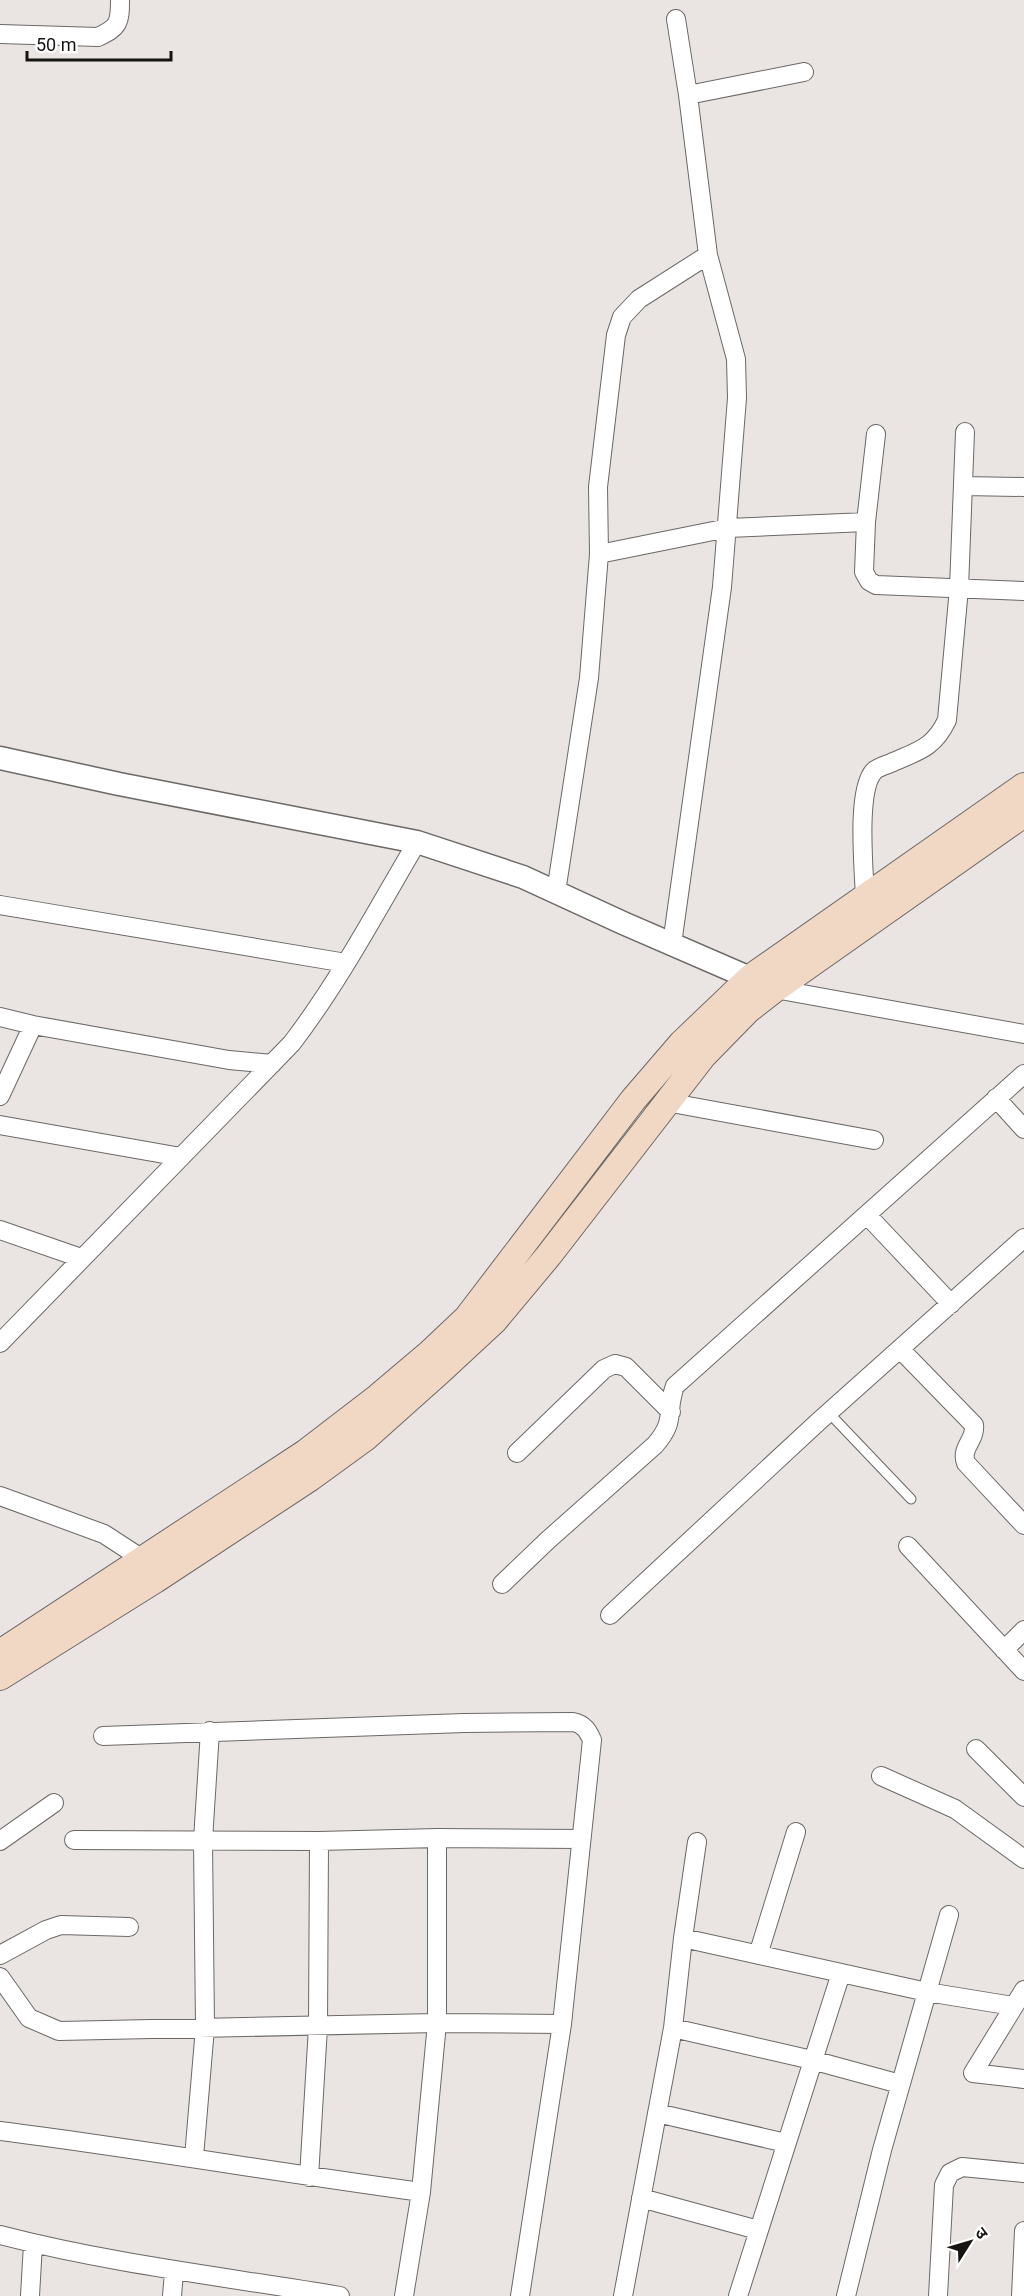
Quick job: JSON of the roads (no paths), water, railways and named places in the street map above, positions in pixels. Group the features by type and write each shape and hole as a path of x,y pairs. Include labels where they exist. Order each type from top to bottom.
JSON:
{"main road":[{"path":"0,1677 154,1567 387,1390 430,1353 467,1318 633,1100 682,1043 750,978 1024,786"},
{"path":"0,1653 310,1478 365,1438 494,1321 549,1255 703,1056 748,1010 775,988 1024,814"}],"street":[{"path":"0,34 98,37 113,30 120,19 120,0"},
{"path":"672,944 721,599 737,398 736,359 708,255 676,19"},
{"path":"688,95 804,72"},
{"path":"556,892 590,678 599,554 598,487 616,335 622,317 639,299 708,255"},
{"path":"865,898 863,799 867,783 875,770 930,746 940,735 947,720 959,588 965,432"},
{"path":"876,434 866,522 864,572 869,581 876,585 1024,591"},
{"path":"964,486 1024,487"},
{"path":"599,554 728,528 866,522"},
{"path":"0,758 118,784 417,842 523,877 775,988 1024,1034"},
{"path":"0,1342 272,1064 309,1021 417,842"},
{"path":"0,905 346,963"},
{"path":"0,1017 229,1060 272,1064"},
{"path":"0,1096 33,1025"},
{"path":"502,1584 548,1540 656,1445 667,1432 670,1399 675,1386 1024,1074"},
{"path":"996,1098 1024,1129"},
{"path":"666,1102 874,1140"},
{"path":"0,1125 181,1157"},
{"path":"867,1215 951,1304"},
{"path":"0,1230 81,1258"},
{"path":"610,1615 829,1413 1024,1238"},
{"path":"900,1349 974,1425 975,1431 964,1452 966,1463 1024,1525"},
{"path":"517,1453 604,1369 615,1364 626,1367 670,1412"},
{"path":"0,1496 104,1534 154,1567"},
{"path":"908,1546 1024,1671"},
{"path":"1004,1650 1024,1630"},
{"path":"103,1736 464,1722 580,1723 587,1730 592,1740 562,2024 520,2296"},
{"path":"194,2157 205,2028 203,1840 210,1731"},
{"path":"976,1749 1024,1797"},
{"path":"881,1776 955,1809 1024,1860"},
{"path":"0,1841 54,1803"},
{"path":"758,1955 796,1832"},
{"path":"404,2296 421,2192 437,2023 437,1838"},
{"path":"74,1840 581,1839"},
{"path":"309,2177 318,2027 319,1841"},
{"path":"623,2296 673,2028 697,1842"},
{"path":"846,2296 882,2150 949,1915"},
{"path":"0,1955 46,1930 61,1925 129,1927"},
{"path":"683,1938 927,1992 1013,2006"},
{"path":"738,2296 841,1973"},
{"path":"0,1977 29,2018 59,2031 437,2023 562,2024"},
{"path":"1024,1990 973,2073 1024,2079"},
{"path":"673,2028 812,2060 900,2084"},
{"path":"657,2113 786,2143"},
{"path":"0,2131 194,2157 309,2177 421,2192"},
{"path":"938,2296 944,2185 950,2173 962,2167 1024,2173"},
{"path":"641,2198 758,2230"},
{"path":"1020,2296 1024,2231"},
{"path":"0,2235 33,2244 269,2290 340,2296"},
{"path":"30,2296 33,2244"},
{"path":"172,2296 174,2272"}],"lane":[{"path":"829,1413 911,1498"}]}
